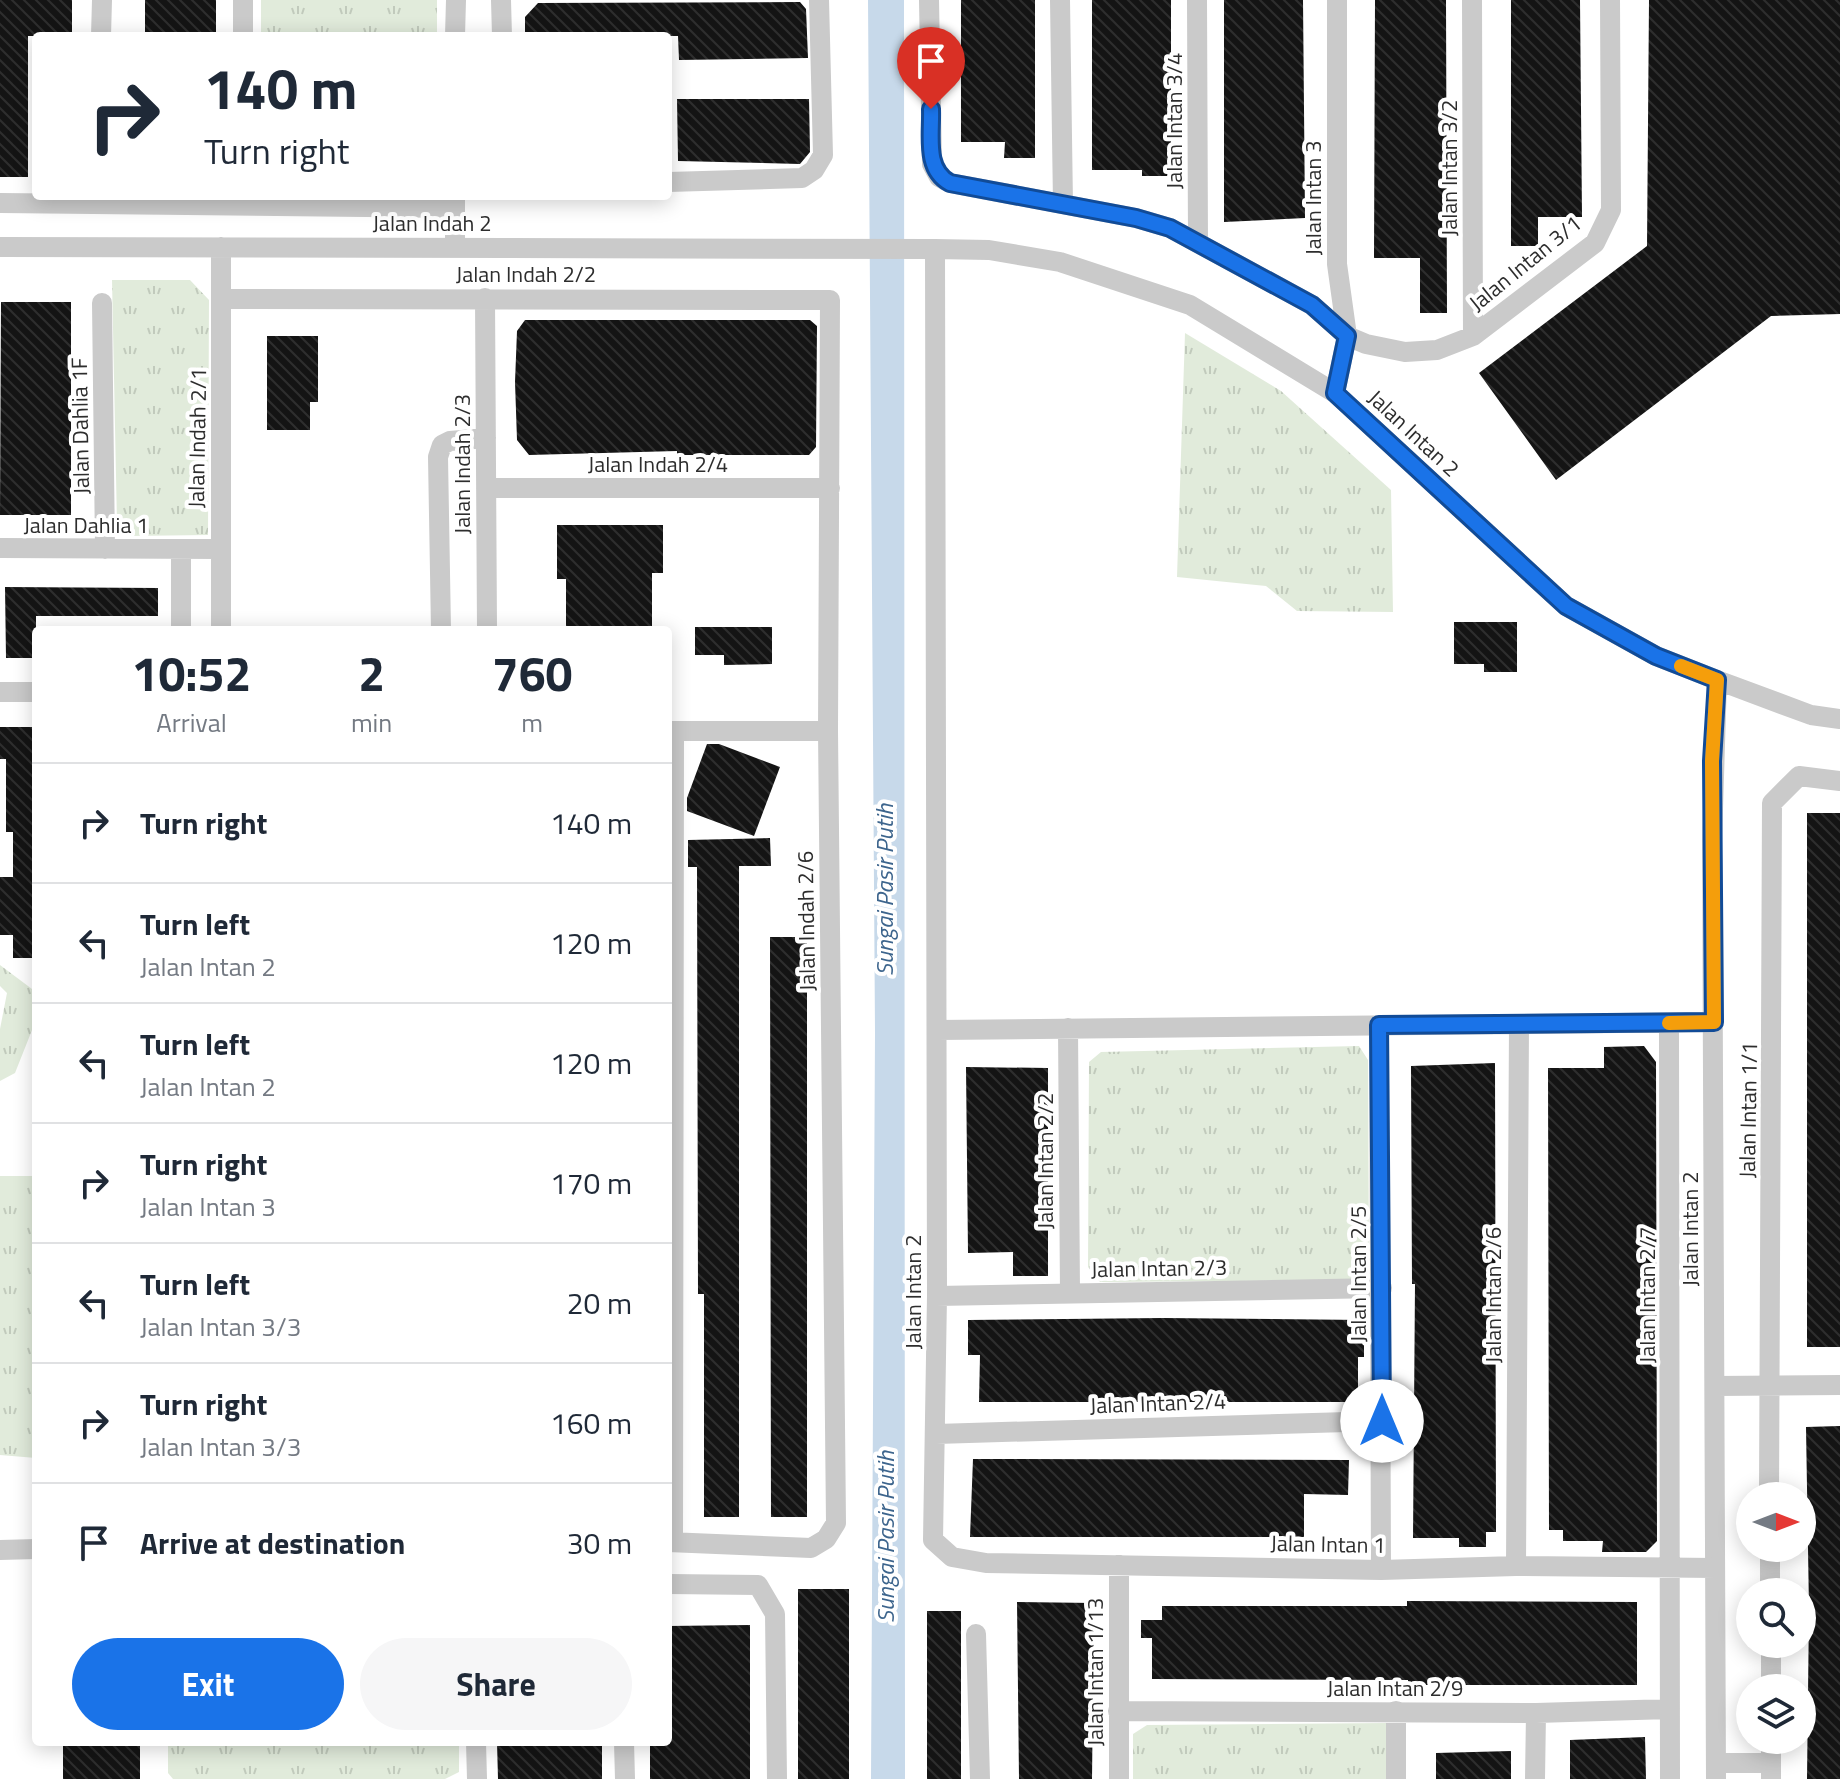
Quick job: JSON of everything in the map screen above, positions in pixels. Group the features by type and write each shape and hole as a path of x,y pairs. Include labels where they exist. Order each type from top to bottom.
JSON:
{"street":[{"path":"101,32 102,0"},
{"path":"243,0 243,32"},
{"path":"455,32 456,0"},
{"path":"501,0 502,32"},
{"path":"672,182 802,178 814,170 823,155 819,0"},
{"path":"929,0 932,164 939,177 950,183 1136,218 1170,228 1312,305 1347,336"},
{"path":"1060,0 1063,204"},
{"name":"Jalan Intan 3/4","path":"1197,0 1198,242"},
{"name":"Jalan Intan 3","path":"1335,393 1347,336 1337,264 1337,0"},
{"name":"Jalan Intan 3/2","path":"1472,0 1473,336"},
{"name":"Jalan Intan 3/1","path":"1347,336 1366,344 1405,352 1437,350 1473,336 1595,243 1611,210 1610,0"},
{"path":"0,203 101,200 455,202 455,247"},
{"name":"Jalan Indah 2","path":"0,247 910,249"},
{"name":"Jalan Indah 2/1","path":"221,247 221,626"},
{"name":"Jalan Intan 2","path":"910,249 989,250 1060,262 1190,305 1335,393 1566,606 1656,656 1811,715 1840,719"},
{"name":"Jalan Intan 2","path":"935,249 937,1296 933,1540 943,1549"},
{"name":"Jalan Indah 2/3","path":"485,298 487,626"},
{"name":"Jalan Indah 2/2","path":"222,299 830,300"},
{"name":"Jalan Indah 2/6","path":"672,1542 811,1548 826,1539 836,1523 828,731 830,300"},
{"name":"Jalan Dahlia 1F","path":"102,303 105,549"},
{"path":"441,626 438,457 442,445 450,441 486,438"},
{"name":"Jalan Indah 2/4","path":"486,488 830,488"},
{"name":"Jalan Dahlia 1","path":"0,548 220,549"},
{"path":"181,549 181,626"},
{"name":"Jalan Intan 2","path":"1716,1771 1712,801 1717,680"},
{"path":"0,692 32,692"},
{"path":"672,731 828,731"},
{"name":"Jalan Intan 1/1","path":"1769,1482 1772,803 1799,776 1840,781"},
{"path":"937,1030 1714,1022"},
{"name":"Jalan Intan 2/7","path":"1669,1023 1670,1779"},
{"name":"Jalan Intan 2/6","path":"1516,1566 1519,1024"},
{"name":"Jalan Intan 2/5","path":"1379,1025 1381,1570"},
{"name":"Jalan Intan 2/2","path":"1068,1028 1070,1293"},
{"name":"Jalan Intan 2/3","path":"937,1296 1382,1288"},
{"path":"1715,1386 1840,1385"},
{"name":"Jalan Intan 2/4","path":"936,1434 1382,1421"},
{"path":"0,1550 32,1549"},
{"name":"Jalan Intan 1","path":"943,1549 952,1557 986,1563 1381,1570 1516,1566 1715,1568"},
{"name":"Jalan Intan 1/13","path":"1119,1565 1119,1779"},
{"path":"672,1584 758,1585 775,1614 777,1779"},
{"path":"976,1634 980,1779"},
{"name":"Jalan Intan 2/9","path":"1118,1711 1536,1713 1670,1709"},
{"path":"1396,1711 1396,1779"},
{"path":"1535,1779 1536,1713"},
{"path":"476,1746 477,1779"},
{"path":"624,1746 625,1779"},
{"path":"1716,1771 1771,1771"}],"green space":[{"path":"261,0 437,0 437,32 261,32"},
{"path":"112,280 190,280 209,300 208,535 128,536 117,524"},
{"path":"1185,333 1281,391 1391,490 1393,612 1297,611 1266,586 1177,577"},
{"path":"0,965 32,989 32,1030 15,1073 0,1081 0,1029 7,993 0,986"},
{"path":"1359,1046 1368,1060 1369,1265 1356,1280 1100,1282 1088,1267 1089,1062 1101,1052"},
{"path":"0,1176 32,1176 32,1458 0,1455"},
{"path":"1386,1723 1388,1779 1133,1779 1133,1734 1147,1725"},
{"path":"168,1746 459,1746 459,1772 445,1779 173,1779 168,1773"}],"water":[{"name":"Sungai Pasir Putih","path":"868,0 904,0 905,1779 871,1779 875,1033"}],"building":[{"path":"0,0 72,0 72,32 32,32 32,36 28,36 28,177 0,177"},
{"path":"145,0 216,0 216,32 145,32"},
{"path":"961,0 1035,0 1035,158 1004,158 1005,142 961,142"},
{"path":"1092,0 1171,0 1171,176 1142,176 1142,170 1092,170"},
{"path":"1224,0 1303,0 1305,218 1224,222"},
{"path":"1375,0 1446,0 1447,313 1420,313 1420,258 1374,258"},
{"path":"1511,0 1580,0 1582,217 1538,217 1538,246 1511,246"},
{"path":"1649,0 1840,0 1840,314 1771,316 1556,480 1479,373 1647,246"},
{"path":"800,2 806,9 808,58 679,60 678,36 672,36 672,32 525,32 525,17 538,3"},
{"path":"677,99 809,99 810,152 800,164 678,161"},
{"path":"1,302 71,302 71,515 0,515"},
{"path":"525,320 810,320 817,326 816,447 809,455 677,455 677,451 529,455 517,440 515,382 517,331"},
{"path":"267,336 318,336 318,402 310,402 310,430 267,430"},
{"path":"557,525 663,525 663,573 652,573 652,626 566,626 566,579 557,579"},
{"path":"5,587 158,588 158,616 36,616 36,626 32,626 32,658 6,658"},
{"path":"1454,622 1517,622 1517,672 1484,672 1484,664 1454,664"},
{"path":"695,627 772,627 772,664 724,665 724,655 695,655"},
{"path":"0,727 32,727 32,958 13,958 13,935 0,935 0,877 13,877 13,832 6,832 6,759 0,759"},
{"path":"707,744 719,744 780,767 754,836 687,811 687,798"},
{"path":"1807,813 1840,813 1840,1347 1807,1347"},
{"path":"770,838 771,866 739,866 739,1517 704,1517 704,1294 698,1294 697,867 688,867 688,840"},
{"path":"770,937 807,937 807,1517 771,1517"},
{"path":"1644,1046 1656,1062 1657,1541 1646,1552 1602,1552 1603,1541 1563,1541 1563,1530 1549,1530 1548,1068 1604,1068 1604,1047"},
{"path":"1495,1063 1496,1532 1486,1532 1486,1547 1459,1547 1459,1538 1413,1538 1415,1284 1412,1284 1411,1066"},
{"path":"966,1067 1048,1068 1048,1276 1013,1276 1013,1252 968,1253"},
{"path":"968,1320 1364,1320 1364,1357 1358,1357 1358,1402 979,1402 980,1355 968,1355"},
{"path":"1840,1426 1840,1779 1807,1779 1807,1754 1816,1754 1816,1674 1808,1674 1808,1658 1816,1658 1816,1578 1808,1578 1808,1562 1816,1562 1816,1482 1807,1482 1806,1427"},
{"path":"973,1459 1349,1460 1348,1495 1304,1494 1304,1537 970,1537"},
{"path":"798,1589 849,1589 849,1779 798,1779"},
{"path":"1407,1601 1637,1602 1637,1685 1408,1685 1408,1680 1152,1679 1152,1638 1141,1638 1141,1620 1162,1620 1162,1606 1407,1606"},
{"path":"1017,1602 1094,1603 1092,1779 1019,1779"},
{"path":"927,1611 961,1611 961,1779 927,1779"},
{"path":"750,1625 750,1779 650,1779 650,1746 672,1746 672,1626"},
{"path":"1645,1737 1646,1779 1570,1779 1570,1740"},
{"path":"63,1746 140,1746 140,1779 63,1779"},
{"path":"497,1746 602,1746 602,1779 498,1779"},
{"path":"1511,1751 1511,1779 1436,1779 1436,1753"}],"slow traffic":[{"path":"1669,1023 1714,1022 1712,761 1717,680 1681,666"}],"route":[{"path":"931,109 932,164 939,177 950,183 1136,218 1170,228 1312,305 1347,336 1342,375 1335,393 1524,569 1566,606 1607,631 1656,656 1717,680 1712,761 1714,1022 1379,1025 1382,1421"}]}
